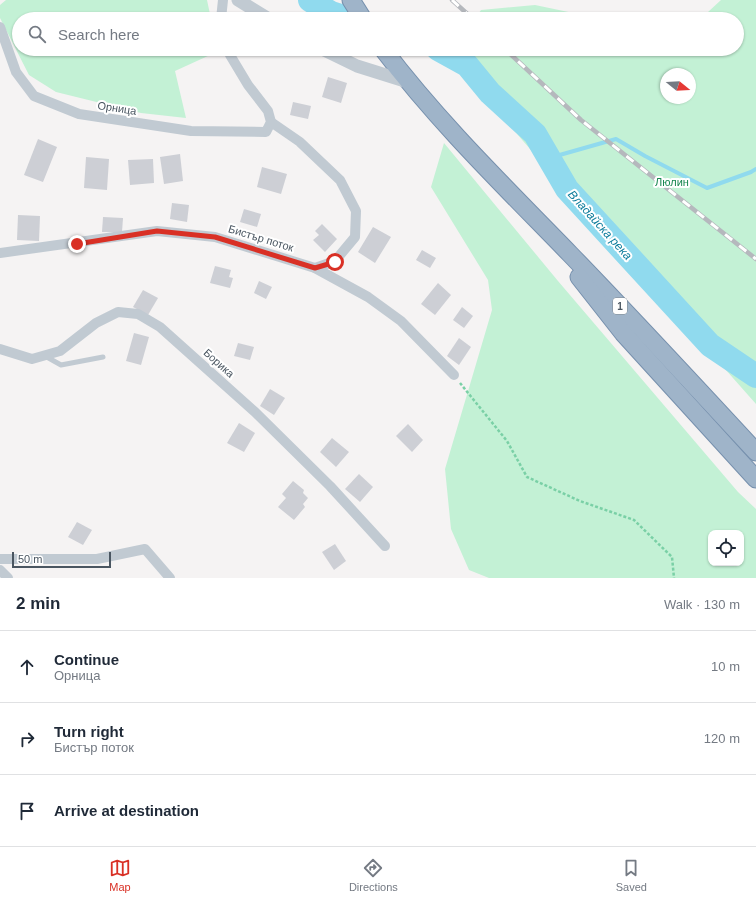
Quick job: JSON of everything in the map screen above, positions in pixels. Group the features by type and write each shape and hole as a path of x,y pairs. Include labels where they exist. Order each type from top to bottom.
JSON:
{"highway":[{"path":"350,0 358,12"},
{"name":"1","path":"388,56 408,82 518,200 634,320 756,452"},
{"name":"1","path":"518,200 623,333 756,479"}],"street":[{"path":"222,12 223,0"},
{"path":"238,0 258,12"},
{"name":"Орница","path":"0,27 16,72 34,96 79,114 191,131 266,132 271,122"},
{"path":"231,56 248,85 268,111 271,122 300,142 340,180 356,210 356,237 335,262 315,268"},
{"path":"336,56 357,66 408,82"},
{"name":"Бистър поток","path":"0,253 157,231 215,237 315,268 368,297 401,321 454,375"},
{"name":"Борика","path":"0,349 32,359 45,356 60,351 96,323 118,312 138,314 160,326 255,412 330,486 385,546"},
{"path":"0,559 97,558 145,549 170,578"},
{"path":"0,570 8,578"}],"lane":[{"path":"45,356 61,365 103,357"}],"path":[{"path":"454,375 507,441 527,476 580,501 634,520 672,556 674,578"}],"green space":[{"path":"6,0 207,0 210,12 12,12 12,42 0,18 0,5"},
{"name":"Люлин","path":"721,0 756,0 756,404 523,141 452,56 744,56 744,12 708,12"},
{"path":"535,5 568,12 480,12 481,10"},
{"path":"19,56 208,56 175,71 186,118 141,113 56,92 29,75"},
{"path":"444,143 558,281 738,492 756,509 756,578 489,578 469,570 451,529 445,469 492,310 488,280 431,187"}],"building":[{"path":"328,77 347,83 341,103 322,97"},
{"path":"293,102 311,106 308,119 290,115"},
{"path":"38,139 57,147 43,182 24,175"},
{"path":"180,154 183,181 164,184 160,157"},
{"path":"86,157 109,159 107,190 84,188"},
{"path":"153,159 154,183 130,185 128,160"},
{"path":"262,167 287,174 281,194 257,187"},
{"path":"172,203 189,205 187,222 170,219"},
{"path":"244,209 261,214 257,227 240,222"},
{"path":"18,215 40,216 39,241 17,240"},
{"path":"103,217 123,218 122,232 102,232"},
{"path":"322,224 337,239 325,252 313,240 319,235 315,231"},
{"path":"373,227 391,237 375,263 358,252"},
{"path":"422,250 436,258 430,268 416,260"},
{"path":"215,266 231,270 229,277 233,278 230,288 210,283"},
{"path":"259,281 272,287 266,299 254,293"},
{"path":"438,283 451,295 435,315 421,304"},
{"path":"143,290 158,298 148,315 133,307"},
{"path":"462,307 473,316 464,328 453,320"},
{"path":"134,333 149,337 141,365 126,361"},
{"path":"459,338 471,347 459,365 447,356"},
{"path":"238,343 254,347 250,360 234,356"},
{"path":"270,389 285,398 274,415 260,406"},
{"path":"239,423 255,433 244,452 227,443"},
{"path":"408,424 423,440 412,452 396,436"},
{"path":"332,438 349,452 336,467 320,452"},
{"path":"359,474 373,487 360,502 345,489"},
{"path":"293,481 304,490 303,493 308,498 303,504 305,507 294,520 278,507 286,498 282,494"},
{"path":"77,522 92,530 83,545 68,537"},
{"path":"335,544 346,561 334,570 322,552"}],"waterway":[{"name":"Владайска река","path":"310,0 329,12"},
{"name":"Владайска река","path":"451,56 467,65 490,93 535,134 567,189 710,345 756,376"},
{"path":"549,158 616,139 645,156 707,188 756,169"}],"railway":[{"path":"452,0 465,12"},
{"path":"512,56 581,120 756,259"}],"route":[{"path":"77,244 157,231 215,237 315,268 335,262"}]}
